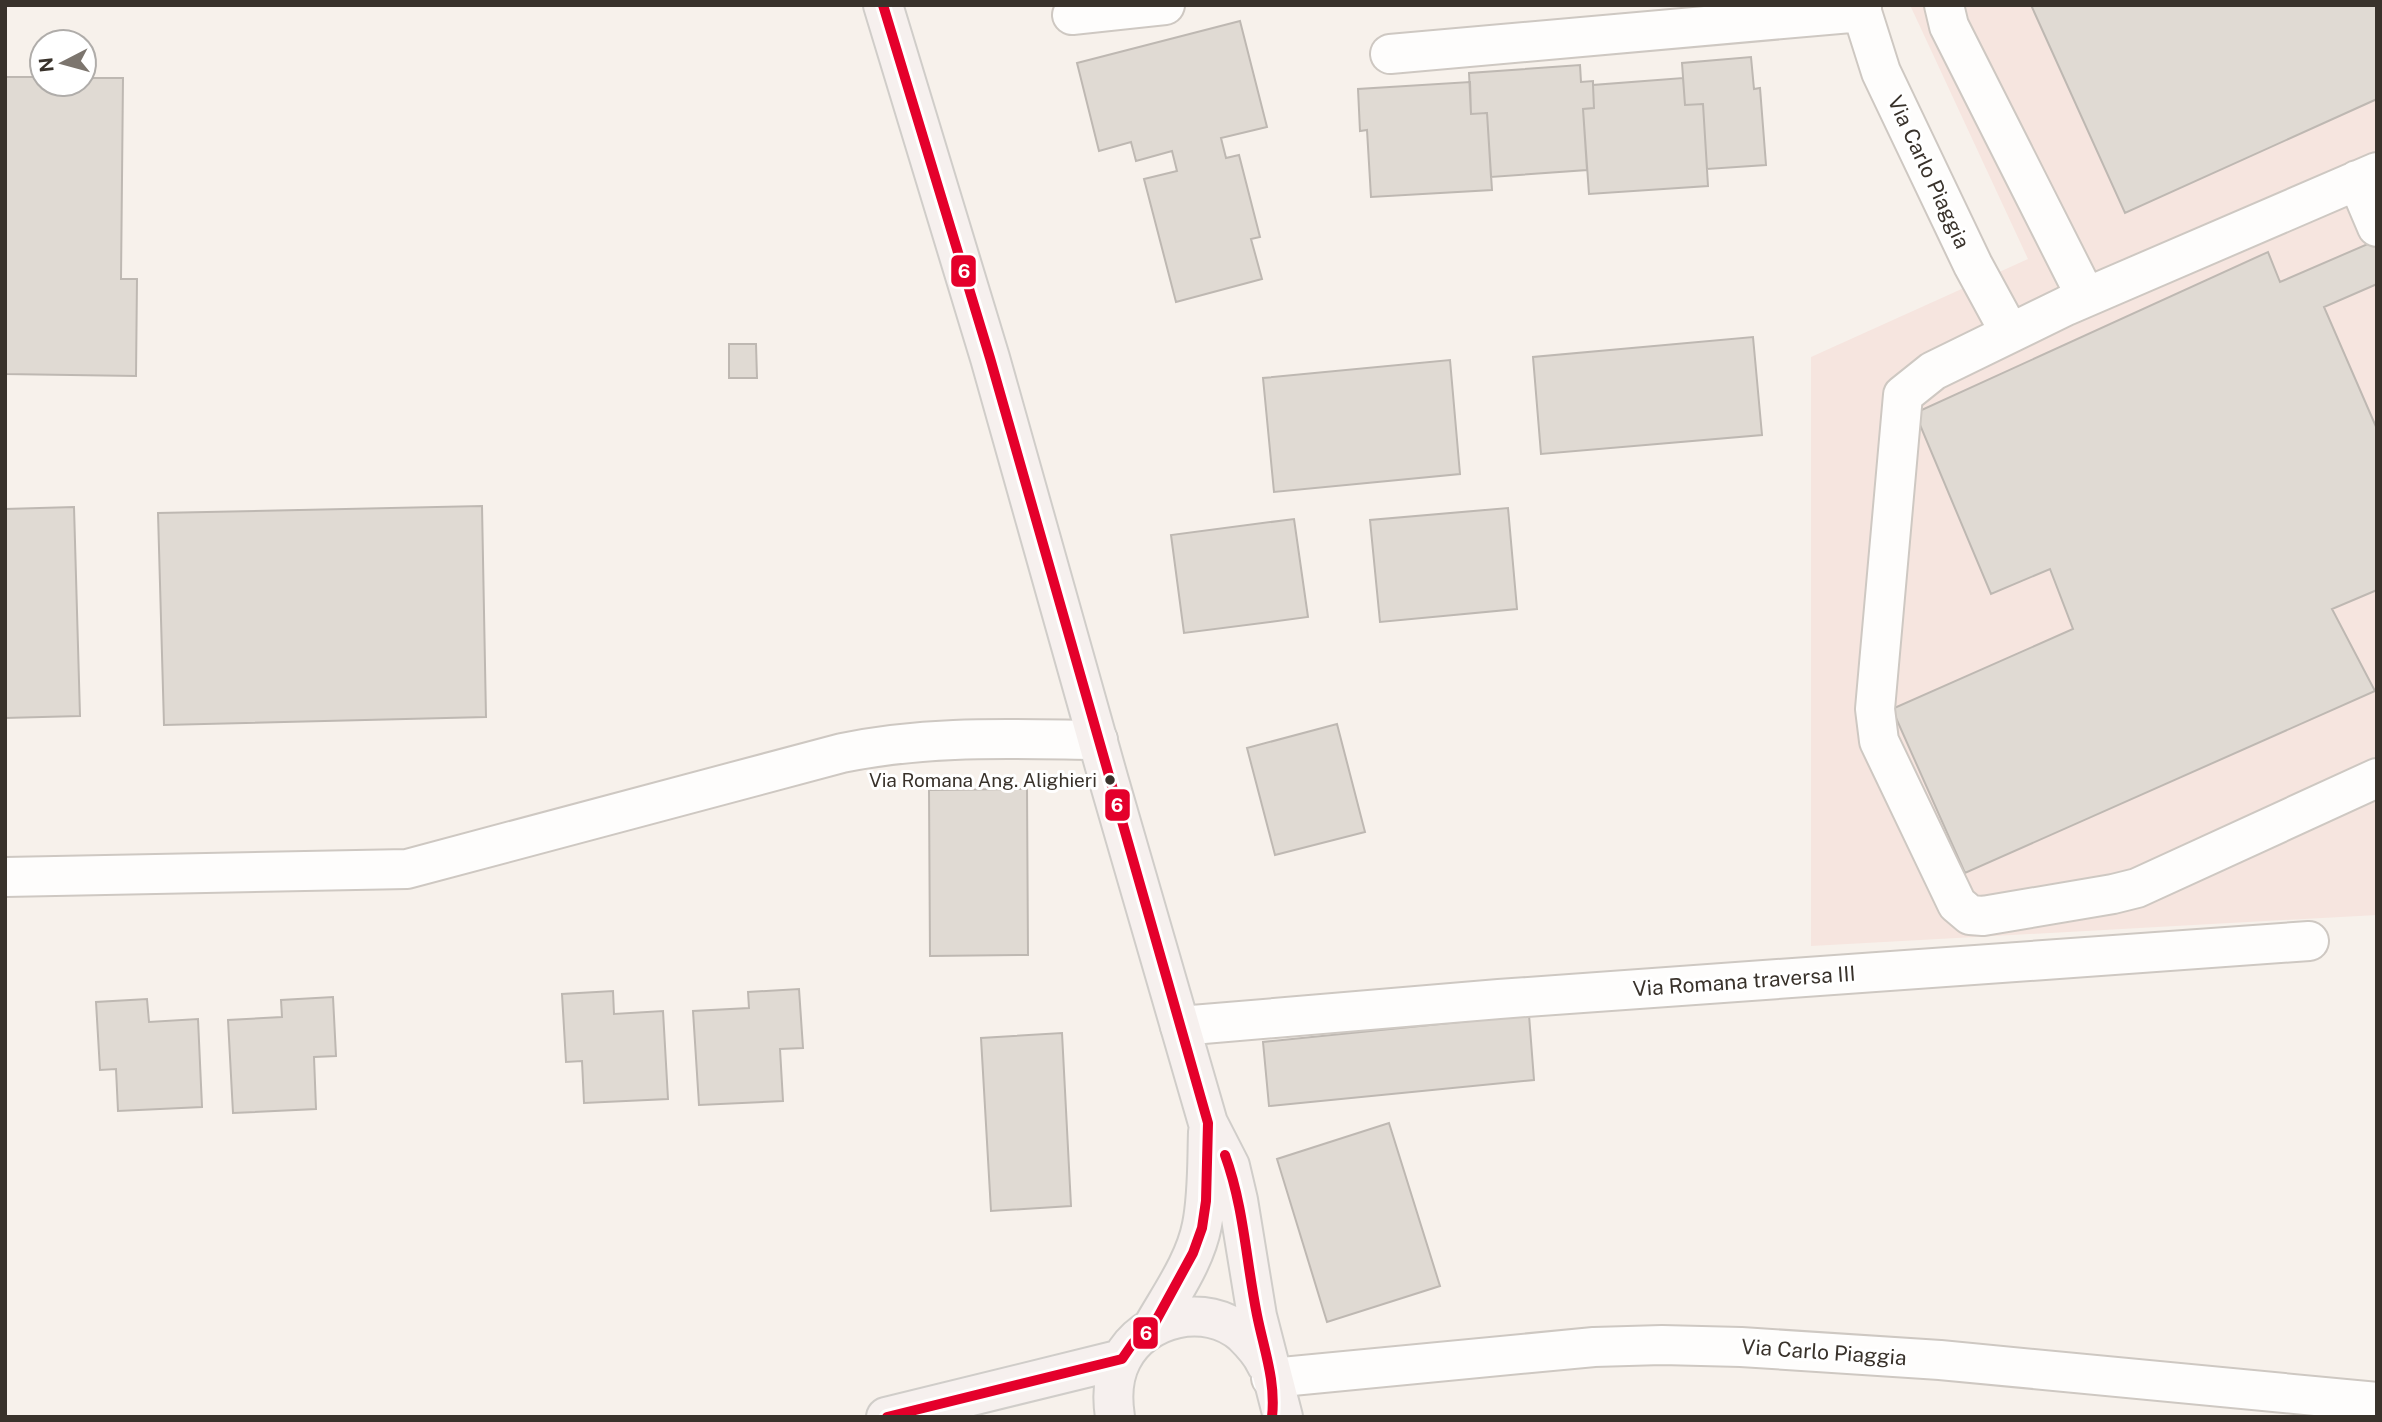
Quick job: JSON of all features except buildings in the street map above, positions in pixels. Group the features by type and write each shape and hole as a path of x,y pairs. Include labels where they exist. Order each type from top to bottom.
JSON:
{"main road":[{"path":"883,5 994,371 1180,1026 1209,1123 1230,1166 1275,1399 1272,1417"},
{"path":"1152,1328 1181,1278 1202,1228 1206,1201 1209,1123"},
{"path":"1115,1417 1115,1378 1122,1359 1133,1343 1166,1321 1189,1316 1226,1323 1252,1342 1263,1357 1283,1417"},
{"path":"886,1417 1122,1359"}],"street":[{"path":"1072,15 1165,5"},
{"path":"1944,5 1948,26 2086,297"},
{"path":"1390,54 1862,8"},
{"name":"Via Carlo Piaggia","path":"1862,8 1881,72 1973,265 2010,333"},
{"path":"2377,227 2367,176 2086,297 1933,371 1903,395 1875,709 1879,741 1957,904 1970,915 1983,916 2137,888 2377,778"},
{"path":"5,877 407,869 880,745 957,739 1098,740"},
{"name":"Via Romana traversa III","path":"1180,1026 1499,999 2309,941"},
{"name":"Via Carlo Piaggia","path":"1271,1378 1594,1347 1728,1346 1940,1360 2377,1402"}],"shaded area":[{"path":"1910,5 2377,5 2377,915 1811,946 1811,357 2028,259"}],"transit line":[{"name":"6","path":"883,5 990,358 1208,1123 1206,1201 1202,1228 1193,1253 1152,1328 1133,1343 1122,1359 887,1417"},
{"name":"6","path":"1225,1155 1236,1194 1257,1315 1269,1366 1272,1417"}],"place":[{"name":"Via Romana Ang. Alighieri","path":"1110,780"}]}
